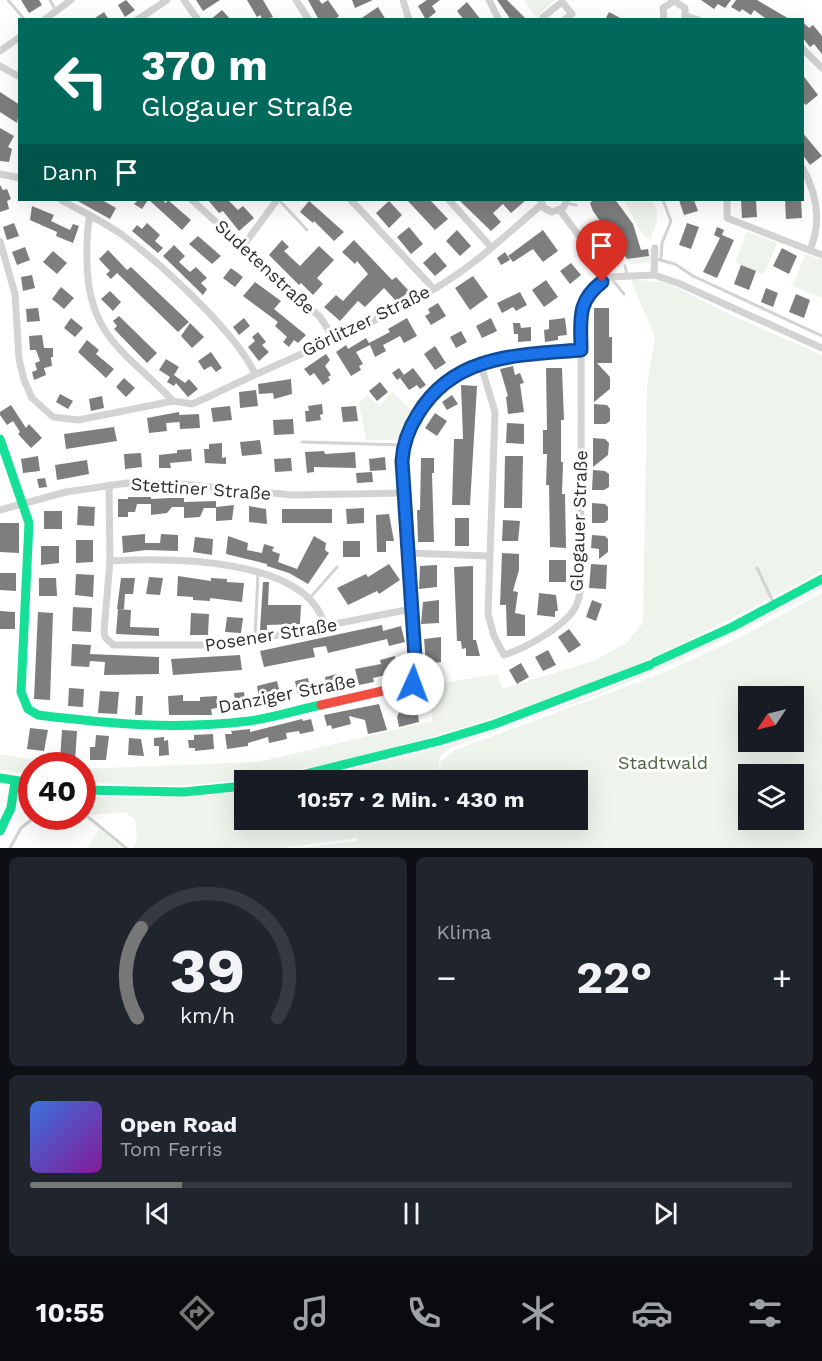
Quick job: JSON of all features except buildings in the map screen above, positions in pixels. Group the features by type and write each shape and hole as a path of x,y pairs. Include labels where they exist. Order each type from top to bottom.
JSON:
{"street":[{"path":"47,18 71,0"},
{"path":"140,18 167,0"},
{"path":"183,0 196,18"},
{"path":"296,0 308,18"},
{"path":"403,0 409,18"},
{"path":"489,0 498,18"},
{"path":"663,18 663,2 674,1 682,2 685,8 685,18"},
{"path":"544,18 562,2 572,14 567,18"},
{"path":"1,48 18,38"},
{"path":"804,50 822,68"},
{"path":"0,66 18,75"},
{"path":"804,171 813,190 817,214 816,232 810,250"},
{"path":"0,174 18,178"},
{"path":"63,201 120,234 180,286 233,342 255,374"},
{"name":"Sudetenstraße","path":"193,201 320,317 334,338"},
{"path":"243,246 277,201"},
{"path":"352,201 434,289"},
{"path":"450,201 491,247"},
{"path":"560,210 566,201"},
{"path":"727,201 727,218 822,255"},
{"path":"540,202 548,211 560,210"},
{"name":"Görlitzer Straße","path":"0,242 15,294 19,359 24,380 32,398 53,417 78,420 173,401 197,402 334,338 434,289 491,247 540,202"},
{"path":"560,210 609,277 627,274 654,275 678,283 822,348"},
{"path":"90,216 87,272 95,314 121,352 173,401"},
{"path":"654,275 658,259 655,249"},
{"name":"Glogauer Straße","path":"480,362 493,397 495,412 488,614 494,636 504,655 539,639 566,619 575,608 579,593 581,527 581,350 584,302 588,294 609,277"},
{"name":"Danziger Straße","path":"0,439 30,523 21,692 28,709 38,715 123,726 250,721 413,684 416,677 404,493 404,445 413,422 434,392 454,374 480,362 511,355 581,350"},
{"name":"Stettiner Straße","path":"0,510 66,492 136,483 181,484 293,495 404,493"},
{"name":"Posener Straße","path":"109,485 110,561 104,631 105,637 113,645 206,647 255,640 411,609"},
{"path":"408,553 489,556"},
{"path":"110,561 177,559 213,562 258,573 284,583 309,599 320,611 325,627"},
{"path":"320,770 484,728 653,663 775,605 822,579"},
{"path":"0,778 18,781"},
{"path":"0,831 10,808 15,781"},
{"path":"96,791 142,794 212,792 234,788"}],"lane":[{"path":"8,0 24,18"},
{"path":"50,0 56,11"},
{"path":"279,201 307,230"},
{"path":"566,201 576,206"},
{"path":"663,201 671,221 658,259 822,336"},
{"path":"625,266 627,274"},
{"path":"609,277 624,294"},
{"path":"302,442 404,445"},
{"path":"309,599 337,567"},
{"path":"758,568 775,605"},
{"path":"255,640 258,573"},
{"path":"96,823 126,848"},
{"path":"10,848 20,830"}],"green space":[{"path":"524,0 555,0 536,17"},
{"path":"625,201 652,201 654,205 657,214 655,228 651,239 643,236"},
{"path":"747,232 777,243 764,275 735,262"},
{"path":"648,249 652,249 652,263 630,264 627,259 649,256"},
{"path":"805,254 822,260 822,298 793,286"},
{"path":"630,279 668,283 733,316 822,355 822,571 663,653 605,678 500,716 428,738 296,770 234,770 234,780 154,786 96,782 96,768 258,762 432,721 429,685 498,674 502,689 593,661 625,644 643,623 647,385 655,337"},
{"path":"393,392 412,411 397,440 366,440 359,403 367,395 379,406"},
{"path":"822,586 772,615 669,665 596,695 450,748 440,756 439,770 347,770 432,749 546,712 640,674 732,632"},
{"name":"Stadtwald","path":"822,593 822,848 297,848 358,841 357,838 283,848 133,848 137,840 135,820 125,812 96,815 96,796 140,798 234,792 234,830 588,830 588,770 440,770 440,762 455,750 663,673 741,637"},
{"path":"0,754 18,757 18,773 0,770"},
{"path":"100,830 123,848 87,848"}],"traffic: fast":[{"path":"0,439 29,523 21,692 28,709 38,715 92,721 144,725 196,725 258,720 321,705"},
{"path":"655,662 732,627 822,579"},
{"path":"322,770 439,741 495,724 650,665"},
{"path":"0,778 18,781"},
{"path":"0,831 11,808 15,781"},
{"path":"96,790 184,792 234,787"}],"traffic: slow":[{"path":"404,489 402,457 407,435 424,404 450,379 482,363 499,358 530,353 581,350"}],"traffic: jam":[{"path":"321,705 413,684 416,672 404,489"}],"route":[{"path":"413,684 416,672 402,461 404,445 413,422 422,406 443,382 467,367 511,355 581,350 582,307 588,294 602,282"}]}
